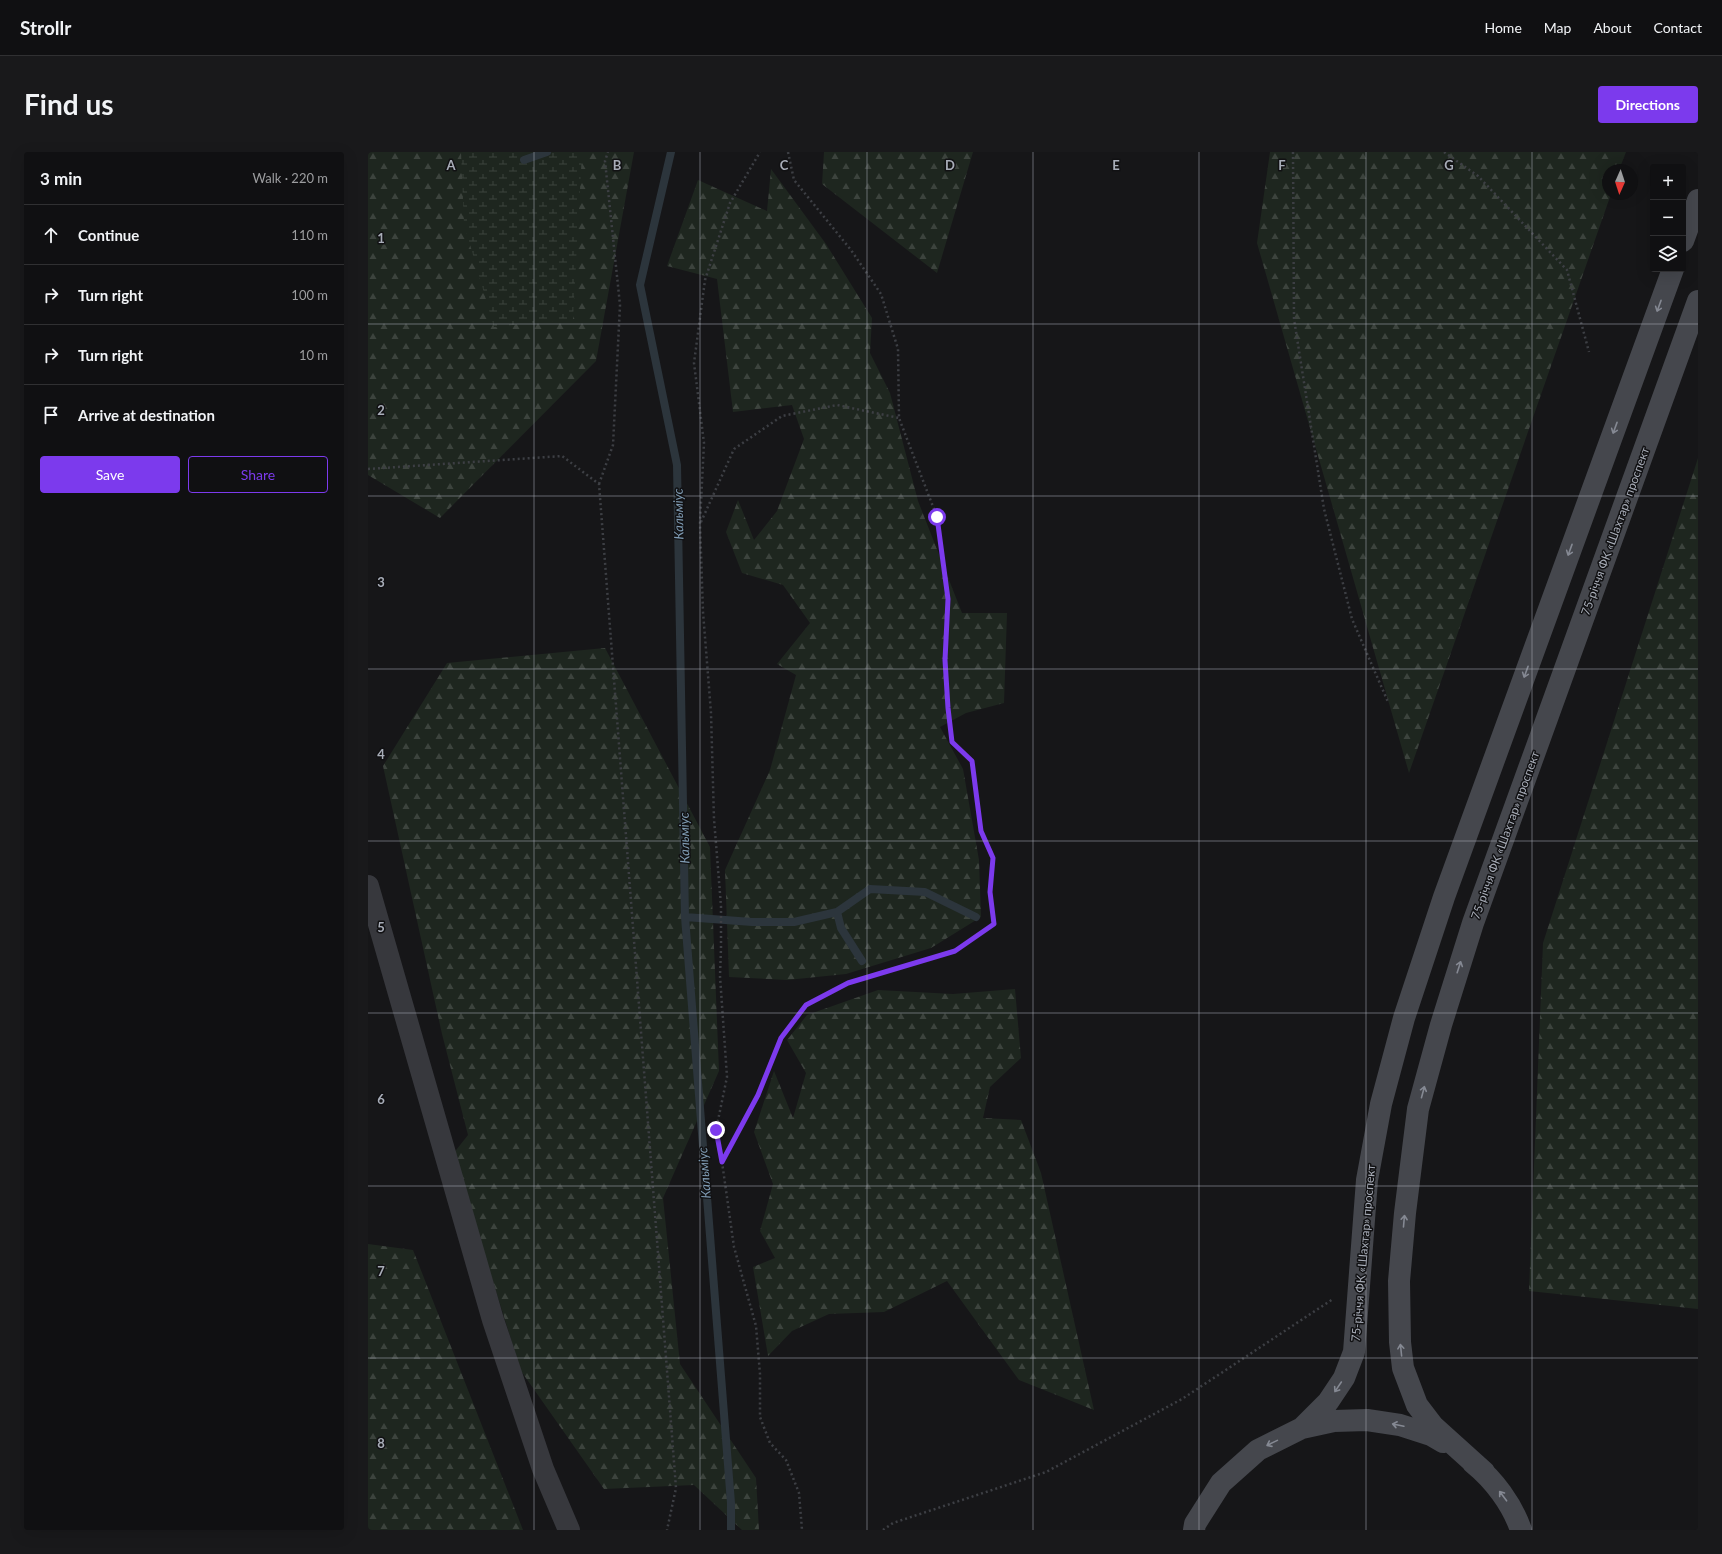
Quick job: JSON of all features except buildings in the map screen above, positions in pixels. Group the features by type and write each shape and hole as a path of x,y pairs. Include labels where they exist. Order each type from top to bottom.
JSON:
{"main road":[{"path":"1685,236 1698,200"},
{"name":"75-річчя ФК «Шахтар» проспект","path":"1302,1428 1328,1402 1344,1378 1354,1352 1367,1180 1381,1104 1404,1018 1444,897 1672,272"},
{"name":"75-річчя ФК «Шахтар» проспект","path":"1484,1472 1433,1426 1417,1405 1403,1368 1400,1342 1399,1281 1405,1213 1418,1109 1441,1025 1473,923 1698,301"},
{"path":"1194,1530 1195,1524 1221,1483 1258,1450 1302,1428 1334,1421 1367,1420 1400,1425 1431,1435 1459,1451 1484,1472 1515,1512 1521,1530"}],"street":[{"path":"368,886 493,1320 543,1469 569,1530"}],"path":[{"path":"608,152 606,161 620,305 613,445 599,484 676,1488 667,1530"},
{"path":"760,152 730,204 705,280 694,363 704,443 700,523 703,612 711,714 714,819 721,906 720,976 727,1078 716,1130 734,1247 756,1326 760,1374 760,1417 770,1443 786,1460 799,1493 802,1530"},
{"path":"722,1162 758,1095 781,1038 806,1005 848,983 955,951 994,924 990,892 993,858 981,831 972,761 952,742 945,660 948,599 937,517 899,418 900,400 898,349 881,294 851,250 794,180 788,152"},
{"path":"1293,152 1294,319 1324,510 1352,619 1388,702"},
{"path":"1444,152 1478,176 1567,270 1589,352"},
{"path":"700,523 734,449 782,416 836,405 899,418"},
{"path":"368,468 562,456 599,484"},
{"path":"883,1530 893,1523 1046,1472 1182,1399 1360,1281"}],"green space":[{"path":"368,152 634,152 596,361 440,518 368,475"},
{"path":"461,152 582,152 573,319 494,327 464,224"},
{"path":"824,152 973,152 937,273 822,184"},
{"path":"1270,152 1626,152 1621,164 1602,164 1602,200 1609,200 1409,773 1257,243"},
{"path":"771,169 826,244 872,318 870,353 890,393 918,501 962,613 1007,613 1004,703 966,713 940,727 963,769 979,860 981,917 931,948 846,974 787,980 729,977 725,870 770,770 796,675 777,664 810,623 783,585 742,573 726,532 738,500 754,540 777,511 804,439 792,405 733,412 717,279 667,266 698,180 767,211"},
{"path":"1698,458 1698,1309 1529,1291 1543,943"},
{"path":"605,648 710,847 719,1071 663,1198 680,1364 756,1478 759,1530 742,1530 694,1485 604,1489 521,1371 453,1154 468,1135 442,1034 383,766 447,663"},
{"path":"1015,989 1021,1058 990,1087 983,1118 1021,1120 1041,1173 1094,1410 1019,1380 947,1281 884,1312 829,1314 792,1331 768,1356 753,1267 775,1258 760,1231 773,1184 754,1132 774,1071 793,1118 806,1073 787,1040 807,1015 878,990 953,994"},
{"path":"368,1244 413,1250 523,1530 368,1530"}],"waterway":[{"path":"524,160 547,152"},
{"name":"Кальміус","path":"671,152 640,285 677,465 685,917 731,1503 731,1530"},
{"path":"685,917 752,922 794,922 837,912 870,889 925,892 976,917"},
{"path":"837,912 841,928 862,961"}],"route":[{"path":"716,1130 722,1162 758,1095 781,1038 806,1005 848,983 955,951 994,924 990,892 993,858 981,831 972,761 952,742 945,660 948,599 937,517"}]}
